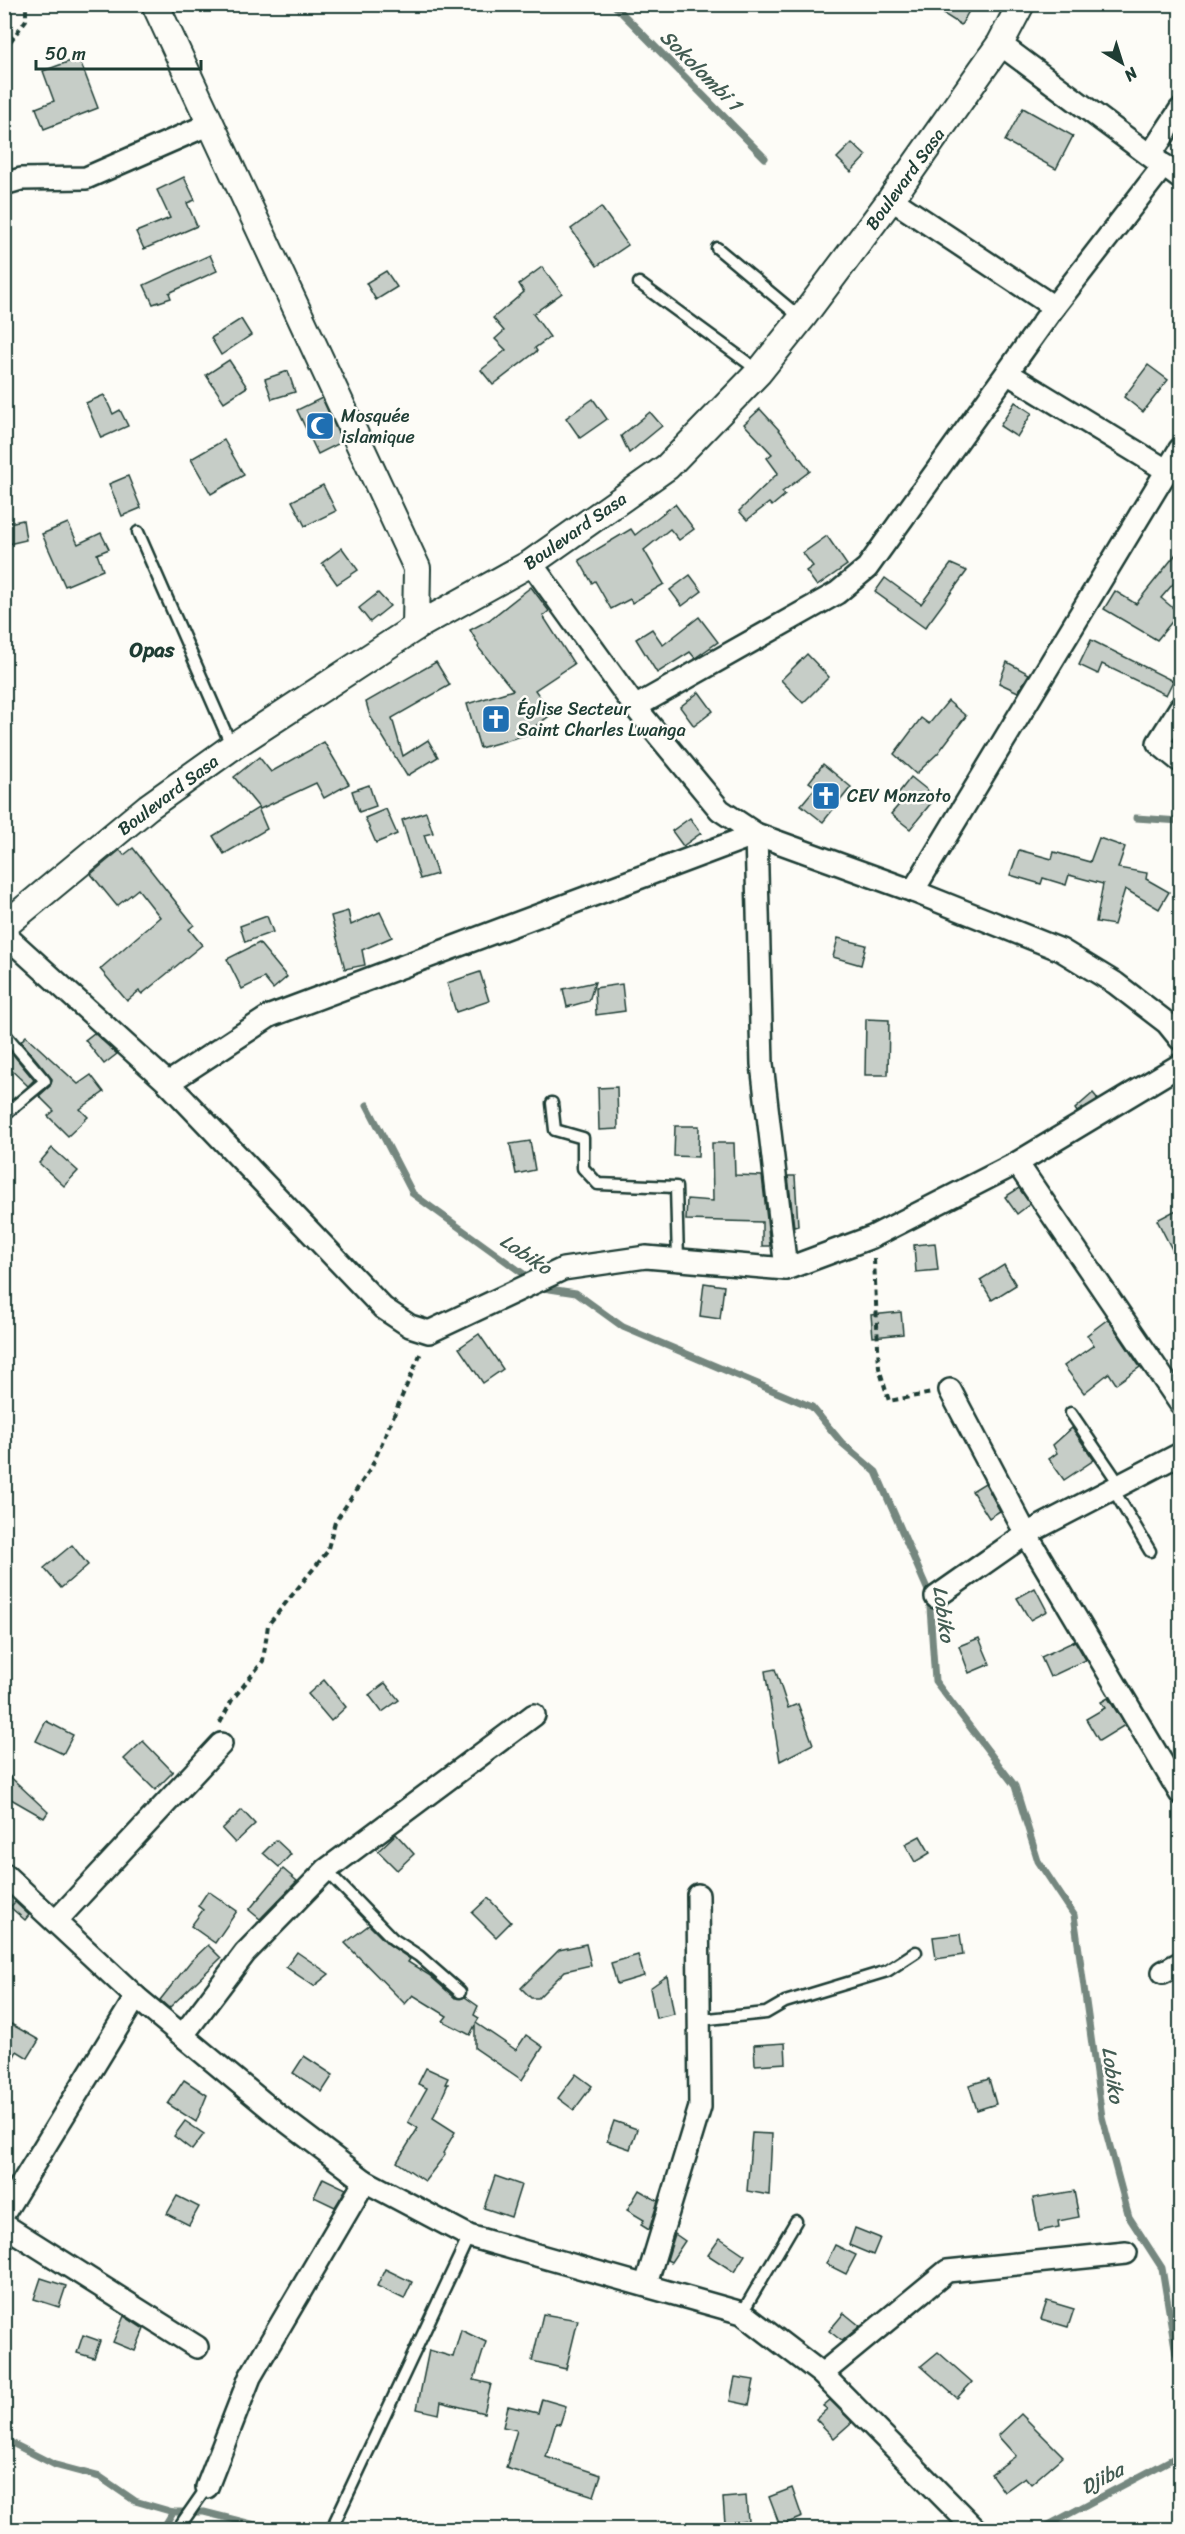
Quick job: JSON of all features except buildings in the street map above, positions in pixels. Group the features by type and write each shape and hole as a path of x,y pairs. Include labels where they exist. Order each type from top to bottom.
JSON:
{"street":[{"path":"155,4 417,568 416,627"},
{"name":"Boulevard Sasa","path":"4,926 148,807 232,747 416,627 531,563 667,467 759,372 802,318 891,200 1000,44 1021,4"},
{"path":"1000,44 1180,178"},
{"path":"636,707 837,593 867,568 1054,308 1157,159 1180,110"},
{"path":"4,184 21,179 86,178 212,123"},
{"path":"891,200 1054,308"},
{"path":"913,891 1175,461 1007,373"},
{"path":"531,563 636,707 720,810 756,834 913,891 1061,950 1115,983 1167,1023 1180,1039"},
{"path":"1180,708 1158,743 1180,761"},
{"path":"168,1083 270,1016 756,834"},
{"path":"756,834 762,1064 786,1269"},
{"path":"4,934 168,1083 383,1308 410,1326 429,1332 563,1269 646,1257 786,1269 872,1237 1017,1163 1180,1065"},
{"path":"1017,1163 1180,1403"},
{"path":"950,1390 1026,1534 1180,1793"},
{"path":"936,1597 1026,1534 1180,1454"},
{"path":"183,2035 244,1953 326,1870 534,1715"},
{"path":"56,1921 221,1744"},
{"path":"4,1874 136,1997 278,2115 365,2181 469,2236 646,2284 742,2313 822,2373 976,2529"},
{"path":"646,2284 700,2107 698,1895"},
{"path":"4,2213 136,1997"},
{"path":"207,2487 250,2378 365,2181"},
{"path":"4,2225 197,2347"},
{"path":"822,2373 947,2271 1126,2253"}],"lane":[{"path":"717,248 802,318"},
{"path":"639,283 759,372"},
{"path":"138,532 232,747"},
{"path":"4,1033 45,1081 4,1115"},
{"path":"552,1103 555,1130 583,1138 583,1168 598,1184 676,1187 678,1260"},
{"path":"1071,1413 1116,1487 1150,1551"},
{"path":"326,1870 393,1939 419,1956 460,1992"},
{"path":"699,2020 766,2013 785,2002 887,1971 916,1952"},
{"path":"742,2313 796,2221"},
{"path":"332,2529 469,2236"},
{"path":"177,2529 207,2487"}],"path":[{"path":"4,50 26,20 26,4"},
{"path":"872,1237 879,1368 888,1401 950,1390"},
{"path":"221,1744 220,1723 232,1700 263,1661 268,1625 327,1552 335,1522 371,1468 429,1332"}],"waterway":[{"name":"Sokolombi 1","path":"613,4 765,158"},
{"path":"1136,818 1180,821"},
{"name":"Lobiko","path":"367,1105 413,1194 543,1288 576,1293 623,1327 812,1407 842,1443 876,1472 929,1593 935,1681 1015,1786 1038,1861 1074,1915 1102,2117 1129,2217 1162,2268 1176,2354 1180,2360"},
{"path":"4,2439 55,2465 100,2477 135,2501 173,2512 204,2512 275,2530"},
{"name":"Djiba","path":"1039,2530 1180,2455"},
{"name":"Djiba","path":"162,2530 173,2512"}],"place":[{"name":"Mosquée islamique","path":"320,426"},
{"name":"Église Secteur Saint Charles Lwanga","path":"496,719"},
{"name":"CEV Monzoto","path":"826,796"}],"district":[{"name":"Opas","path":"152,650"}]}
